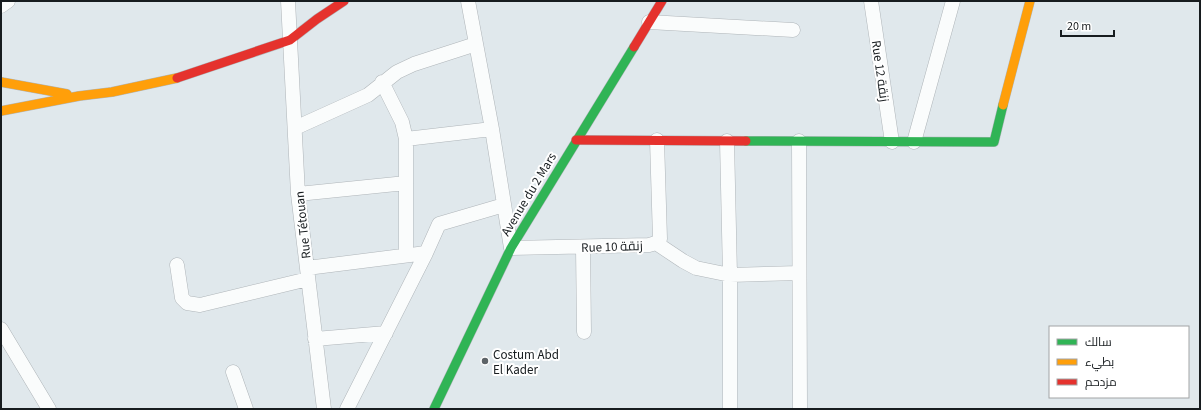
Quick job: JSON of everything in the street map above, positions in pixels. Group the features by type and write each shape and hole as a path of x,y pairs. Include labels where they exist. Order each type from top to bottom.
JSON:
{"street":[{"path":"1,6 8,1"},
{"name":"Rue Tétouan","path":"288,1 298,194 324,409"},
{"path":"1,111 79,96 112,92 184,76 290,40 317,19 344,1"},
{"path":"468,1 492,129 511,248"},
{"name":"Avenue du 2 Mars","path":"434,409 511,248 662,1"},
{"name":"Rue 12 زنقة","path":"871,1 892,142"},
{"path":"914,142 953,1"},
{"path":"576,140 994,142 1030,1"},
{"path":"649,22 792,30"},
{"path":"295,128 368,95 382,82 397,72 414,64 476,44"},
{"path":"1,82 79,96"},
{"path":"382,82 402,122 406,138 406,256"},
{"path":"406,138 492,129"},
{"name":"Rue 10 زنقة","path":"511,248 649,245 656,243 660,239 657,140"},
{"path":"727,141 730,275 730,409"},
{"path":"799,141 800,409"},
{"path":"298,194 406,183"},
{"path":"347,409 426,253 439,224 504,204"},
{"path":"656,243 696,268 730,275 799,273"},
{"path":"583,247 584,332"},
{"path":"177,265 182,298 187,304 200,305 308,274 426,253"},
{"path":"1,329 49,409"},
{"path":"316,339 386,333"},
{"path":"233,372 246,409"}],"traffic: fast":[{"path":"434,409 511,248 634,47"},
{"path":"746,141 994,142 1003,105"}],"traffic: slow":[{"path":"1003,105 1030,1"},
{"path":"1,111 79,96 112,92 177,78"},
{"path":"1,82 67,94"}],"traffic: jam":[{"path":"177,78 290,40 317,19 344,1"},
{"path":"634,47 662,1"},
{"path":"576,140 746,141"}],"place":[{"name":"Costum Abd El Kader","path":"485,361"}]}
